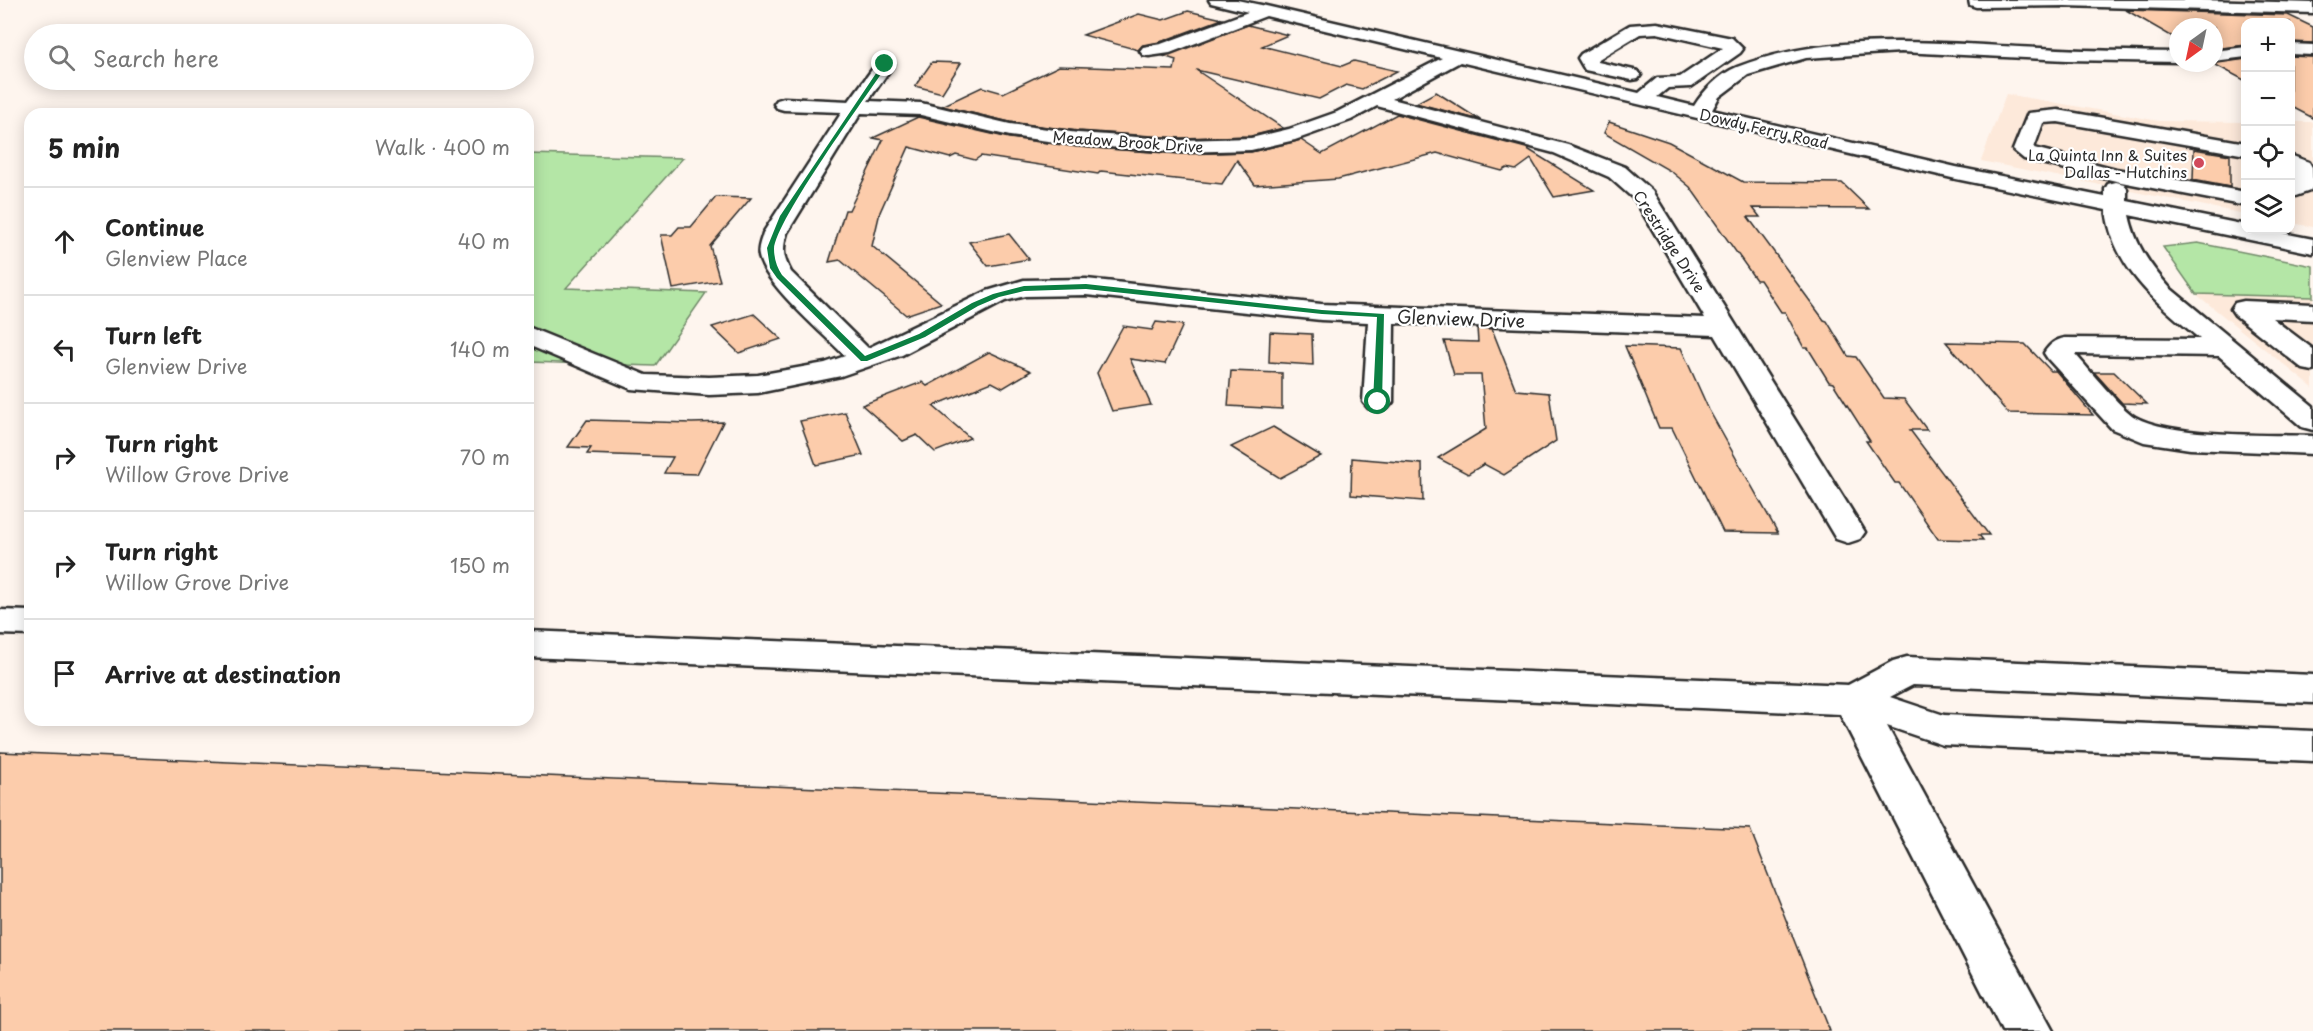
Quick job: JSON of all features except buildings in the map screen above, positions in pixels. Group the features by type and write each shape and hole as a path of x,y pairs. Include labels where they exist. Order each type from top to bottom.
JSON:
{"street":[{"name":"Dowdy Ferry Road","path":"1217,0 1642,100 2115,207 2313,246"},
{"path":"1976,2 2076,1 2313,8"},
{"path":"1149,51 1164,49 1266,11"},
{"path":"1642,100 1664,82 1684,83 1734,49 1726,42 1657,28 1636,28 1587,58 1591,66 1664,82"},
{"path":"1700,113 1711,94 1742,71 1805,53 1900,47 2067,55 2169,57"},
{"path":"2295,49 2313,50"},
{"path":"2223,55 2241,53"},
{"name":"Meadow Brook Drive","path":"784,104 921,110 1010,129 1078,139 1181,146 1251,144 1295,134 1344,116 1457,57"},
{"path":"864,359 780,276 774,268 770,248 783,216 810,179 855,106 885,64"},
{"name":"Crestridge Drive","path":"1375,100 1561,149 1617,172 1644,196 1848,532"},
{"path":"2241,148 2058,116 2035,117 2023,150 2031,155 2116,175 2241,199"},
{"path":"2295,164 2301,167 2302,186 2295,189"},
{"path":"2116,175 2115,207 2129,252 2141,272 2161,293 2313,421"},
{"name":"Glenview Drive","path":"534,338 641,383 710,386 758,384 796,378 864,359 922,336 975,305 1024,288 1086,286 1322,312 1725,327"},
{"path":"2313,312 2244,309 2313,363"},
{"path":"1378,402 1381,315"},
{"path":"2228,348 2065,346 2058,353 2123,423 2155,436 2190,440 2313,445"},
{"path":"0,622 24,623"},
{"path":"534,644 1853,700 1942,730 2313,746"},
{"path":"1853,700 1907,671 2313,689"},
{"path":"1853,700 2028,1031"}],"shaded area":[{"path":"2006,94 2159,121 2241,122 2241,213 1981,161"},
{"path":"2295,122 2313,122 2313,227 2295,224"},
{"path":"2196,294 2313,297 2313,388"}],"green space":[{"path":"534,154 683,158 566,288 706,293 655,366 534,362"},
{"path":"2198,243 2313,266 2313,297 2196,294 2163,247"}],"place":[{"name":"La Quinta Inn & Suites Dallas - Hutchins","path":"2199,163"}],"route":[{"path":"885,64 855,106 810,179 783,216 770,248 774,268 780,276 864,359 922,336 975,305 996,296 1024,288 1086,286 1322,312 1381,315 1378,402"}]}
